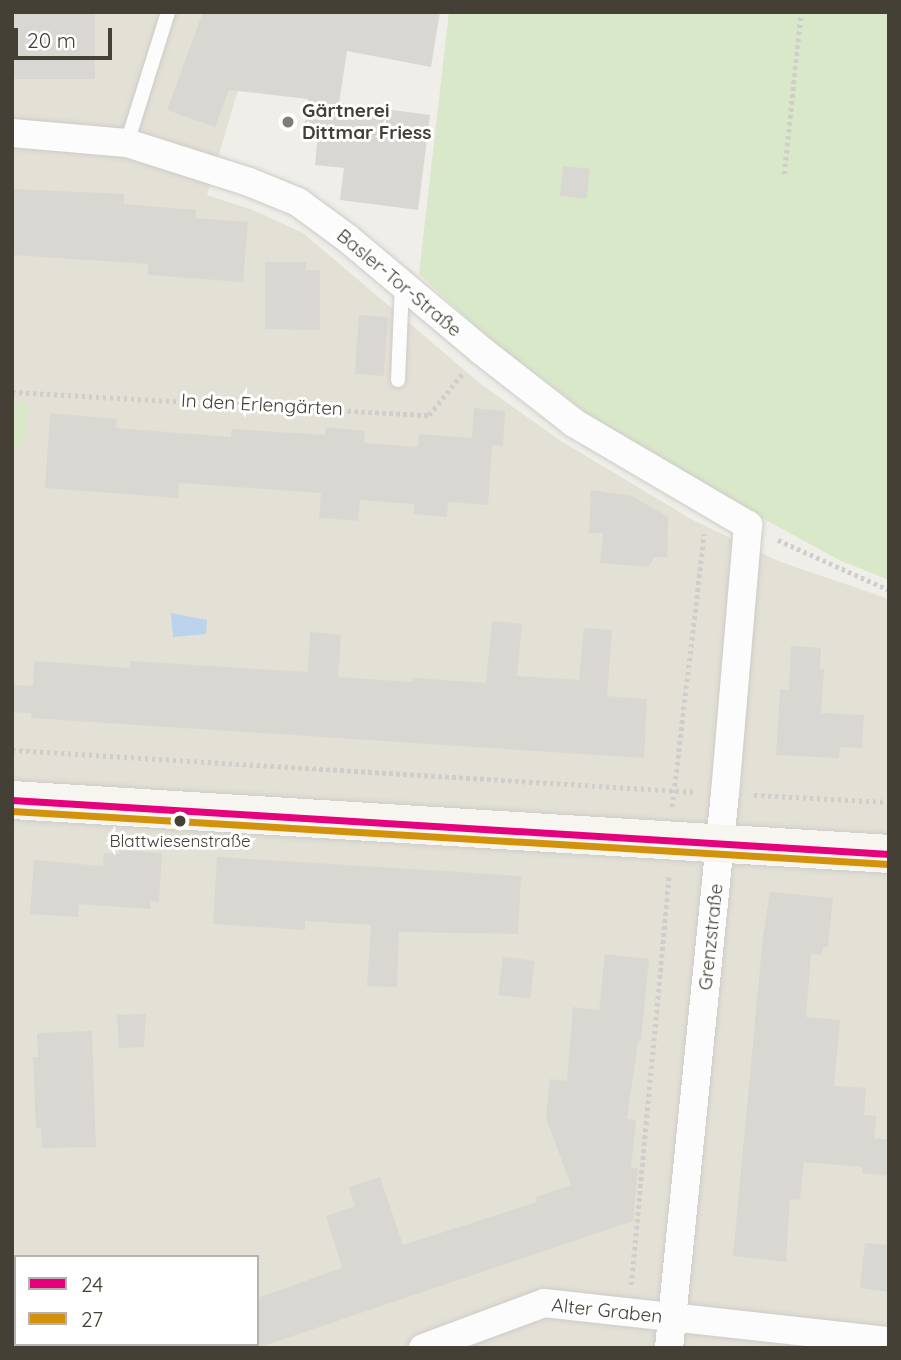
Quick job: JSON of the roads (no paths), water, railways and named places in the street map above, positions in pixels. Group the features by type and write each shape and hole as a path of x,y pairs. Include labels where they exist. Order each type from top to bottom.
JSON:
{"street":[{"name":"Basler-Tor-Straße","path":"12,132 127,143 249,182 298,202 347,238 482,351 574,423 748,525"},
{"name":"Grenzstraße","path":"669,1348 725,793 748,525"},
{"path":"12,800 889,854"},
{"name":"Alter Graben","path":"423,1348 544,1303 889,1341"}],"lane":[{"path":"127,143 168,12"},
{"path":"398,380 402,284"}],"water":[{"path":"171,613 207,620 206,634 173,637"}],"place":[{"name":"Gärtnerei Dittmar Friess","path":"288,122"},
{"name":"Blattwiesenstraße","path":"180,821"}]}
